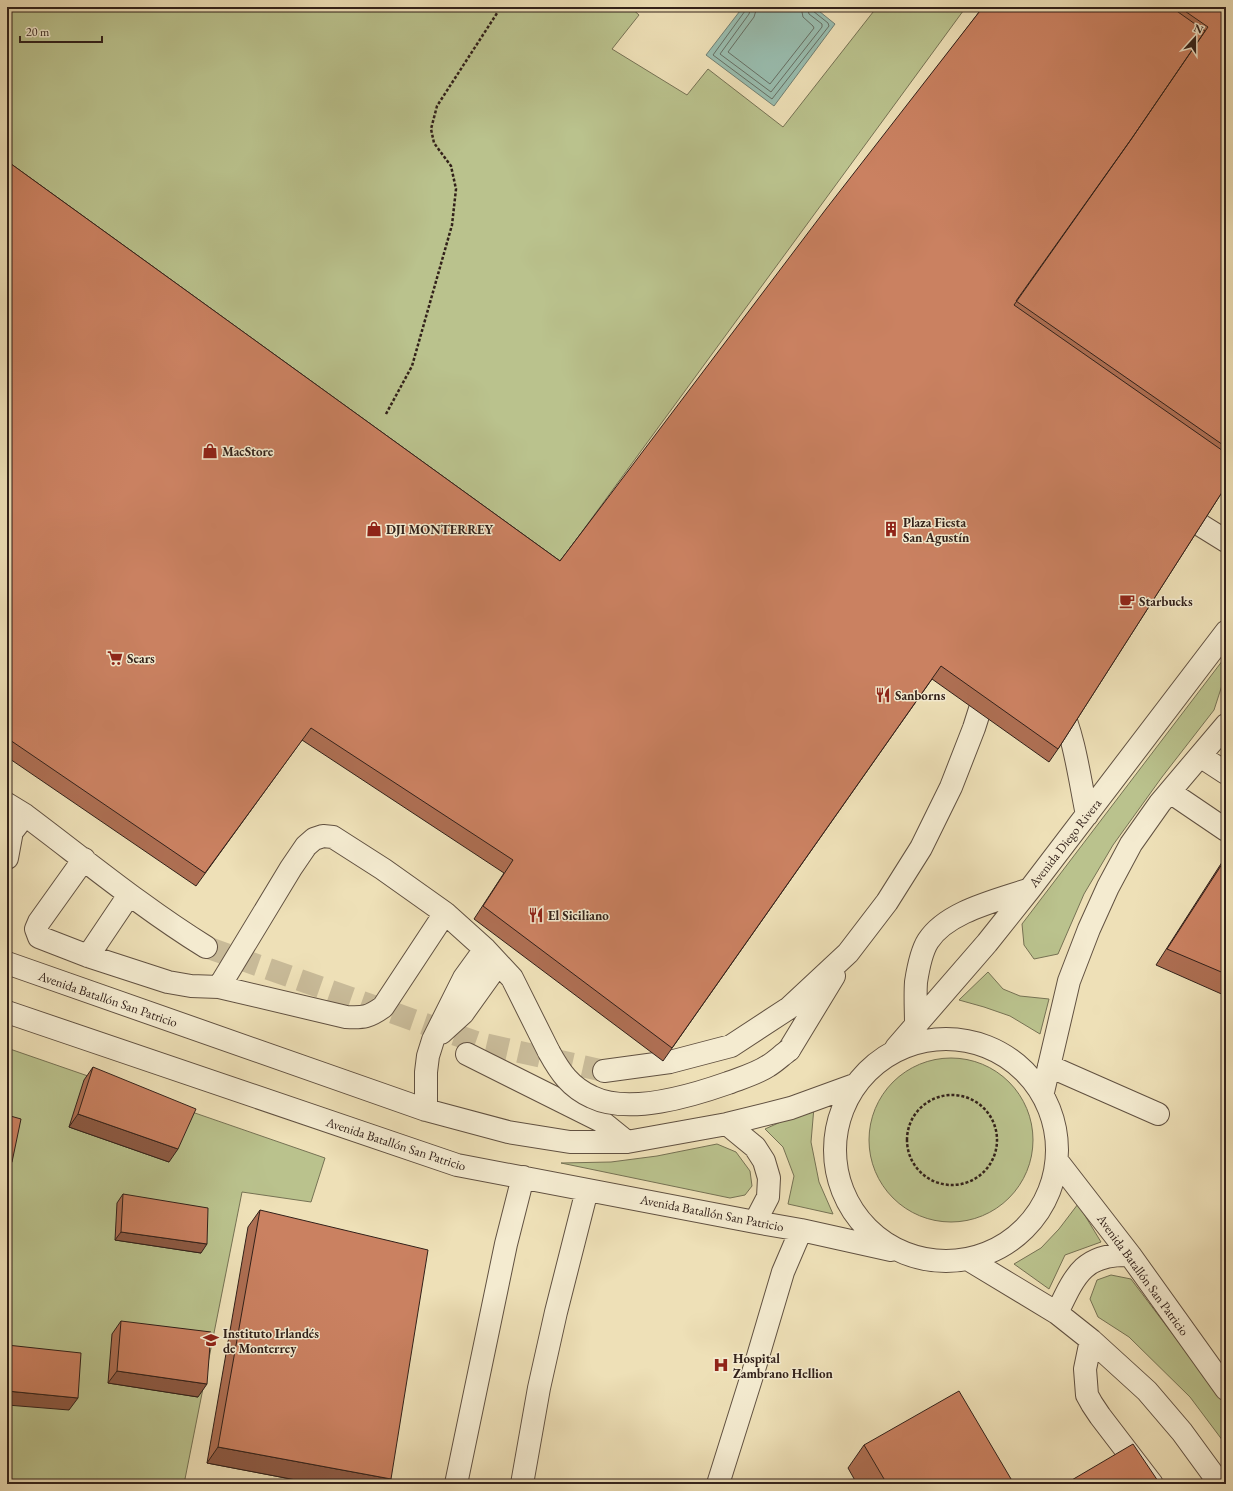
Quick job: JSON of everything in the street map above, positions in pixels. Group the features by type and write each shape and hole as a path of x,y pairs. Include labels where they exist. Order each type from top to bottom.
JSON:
{"street":[{"path":"1156,498 1226,542"},
{"name":"Avenida Diego Rivera","path":"896,1048 987,943 1030,889 1226,632"},
{"path":"219,988 291,868 306,846 314,839 323,836 333,838 346,844 445,913 491,956 512,978 560,1072 575,1086 592,1098 612,1104 640,1104 674,1099 703,1092 742,1078 768,1066 790,1050 848,953 887,902 921,848 951,787 974,728 990,674 994,668"},
{"path":"1049,685 1063,712 1074,750 1087,815"},
{"path":"1043,1092 1069,981 1089,929 1108,887 1132,844 1160,803 1226,725"},
{"path":"1200,756 1226,773"},
{"path":"1170,792 1226,830"},
{"path":"7,804 15,828 7,858"},
{"path":"15,828 84,859 129,895 206,948"},
{"path":"84,859 39,922 36,929 39,937 88,956 168,982 191,986 219,988 346,1017 368,1017 383,1007 445,913"},
{"path":"916,1025 916,983 928,941 938,929 962,913 1030,889"},
{"path":"88,956 129,895"},
{"path":"604,1071 670,1062 731,1046 789,1008 848,953"},
{"path":"426,1110 426,1072 432,1040 463,1013 491,956"},
{"name":"Avenida Batallón San Patricio","path":"7,963 426,1110 508,1132 562,1141 628,1142 727,1124 791,1108 857,1084"},
{"name":"Avenida Batallón San Patricio","path":"7,1012 457,1166 523,1177 801,1230 891,1250 930,1263 971,1261"},
{"path":"891,1250 854,1217 841,1186 834,1152 840,1118 857,1084 875,1063 896,1048 932,1039 954,1038 985,1046 1012,1061 1043,1092 1054,1115 1058,1139 1058,1162 1048,1189 1030,1222 1007,1244 971,1261"},
{"path":"467,1054 601,1121 628,1142"},
{"path":"1049,1066 1158,1114"},
{"path":"727,1124 755,1147 764,1161 769,1178 768,1197 755,1222"},
{"name":"Avenida Batallón San Patricio","path":"1058,1162 1130,1255 1226,1389"},
{"path":"456,1484 504,1256 523,1177"},
{"path":"522,1484 539,1388 556,1312 587,1190"},
{"path":"718,1484 783,1272 801,1230"},
{"path":"1057,1312 1076,1276 1087,1265 1102,1257 1130,1255"},
{"path":"971,1261 1057,1312 1091,1340 1147,1391 1182,1432 1220,1484"},
{"path":"1091,1340 1085,1369 1087,1395 1100,1416 1152,1484"}],"path":[{"path":"386,414 412,366 452,225 456,189 451,166 434,143 431,128 437,106 501,7"},
{"path":"950,1095 965,1097 973,1100 986,1110 998,1132 997,1144 993,1159 988,1168 976,1179 968,1183 952,1185 939,1183 924,1176 912,1161 908,1150 907,1134 909,1125 917,1112 927,1102 941,1096 950,1095"}],"green space":[{"path":"7,7 630,7 639,15 612,49 687,95 708,69 783,127 877,7 966,7 551,574 7,181"},
{"path":"1226,656 1226,673 1214,710 1162,777 1113,845 1084,894 1058,954 1034,959 1024,945 1022,924"},
{"path":"988,972 1003,989 1020,996 1049,999 1040,1034 1010,1016 959,1000"},
{"path":"7,1048 325,1158 311,1202 242,1192 184,1484 7,1484"},
{"path":"951,1058 982,1064 1009,1082 1027,1109 1033,1140 1027,1171 1009,1198 982,1216 951,1222 920,1216 893,1198 875,1171 869,1140 875,1109 893,1082 920,1064"},
{"path":"814,1107 811,1142 819,1182 833,1214 788,1204 794,1176 783,1147 765,1129"},
{"path":"717,1144 736,1152 750,1171 752,1186 745,1195 730,1198 561,1163 611,1162 657,1156"},
{"path":"1078,1204 1101,1242 1065,1255 1049,1289 1014,1264 1041,1248 1059,1229"},
{"path":"1111,1275 1131,1279 1226,1405 1226,1445 1190,1397 1129,1337 1098,1317 1090,1299 1097,1280"}],"water":[{"path":"743,7 814,7 835,24 774,106 706,55"}],"building":[{"name":"Plaza Fiesta San Agustín","path":"983,7 1171,7 1205,31 1130,141 1014,305 1226,453 1226,486 1058,749 941,666 672,1048 483,906 513,860 311,728 205,873 7,738 7,161 560,561 826,209"},
{"path":"1179,7 1226,7 1226,447 1016,301 1132,138 1208,27"},
{"path":"1226,858 1226,974 1167,949"},
{"path":"93,1067 196,1109 178,1149 78,1114"},
{"path":"7,1115 21,1119 12,1162 7,1160"},
{"path":"123,1194 208,1208 207,1244 121,1232"},
{"path":"260,1210 428,1250 391,1479 218,1447"},
{"path":"121,1321 211,1332 207,1384 117,1371"},
{"path":"7,1345 81,1353 78,1398 7,1391"},
{"path":"959,1391 1014,1484 887,1484 864,1445"},
{"path":"1133,1444 1160,1484 1065,1484"}],"tunnel":[{"path":"206,947 476,1042 604,1071"}],"place":[{"name":"MacStore","path":"210,451"},
{"name":"DJI MONTERREY","path":"374,529"},
{"name":"Plaza Fiesta San Agustín","path":"891,529"},
{"name":"Starbucks","path":"1127,601"},
{"name":"Sears","path":"115,658"},
{"name":"Sanborns","path":"883,695"},
{"name":"El Siciliano","path":"536,915"},
{"name":"Instituto Irlandés de Monterrey","path":"211,1340"},
{"name":"Hospital Zambrano Hellion","path":"721,1365"}]}
